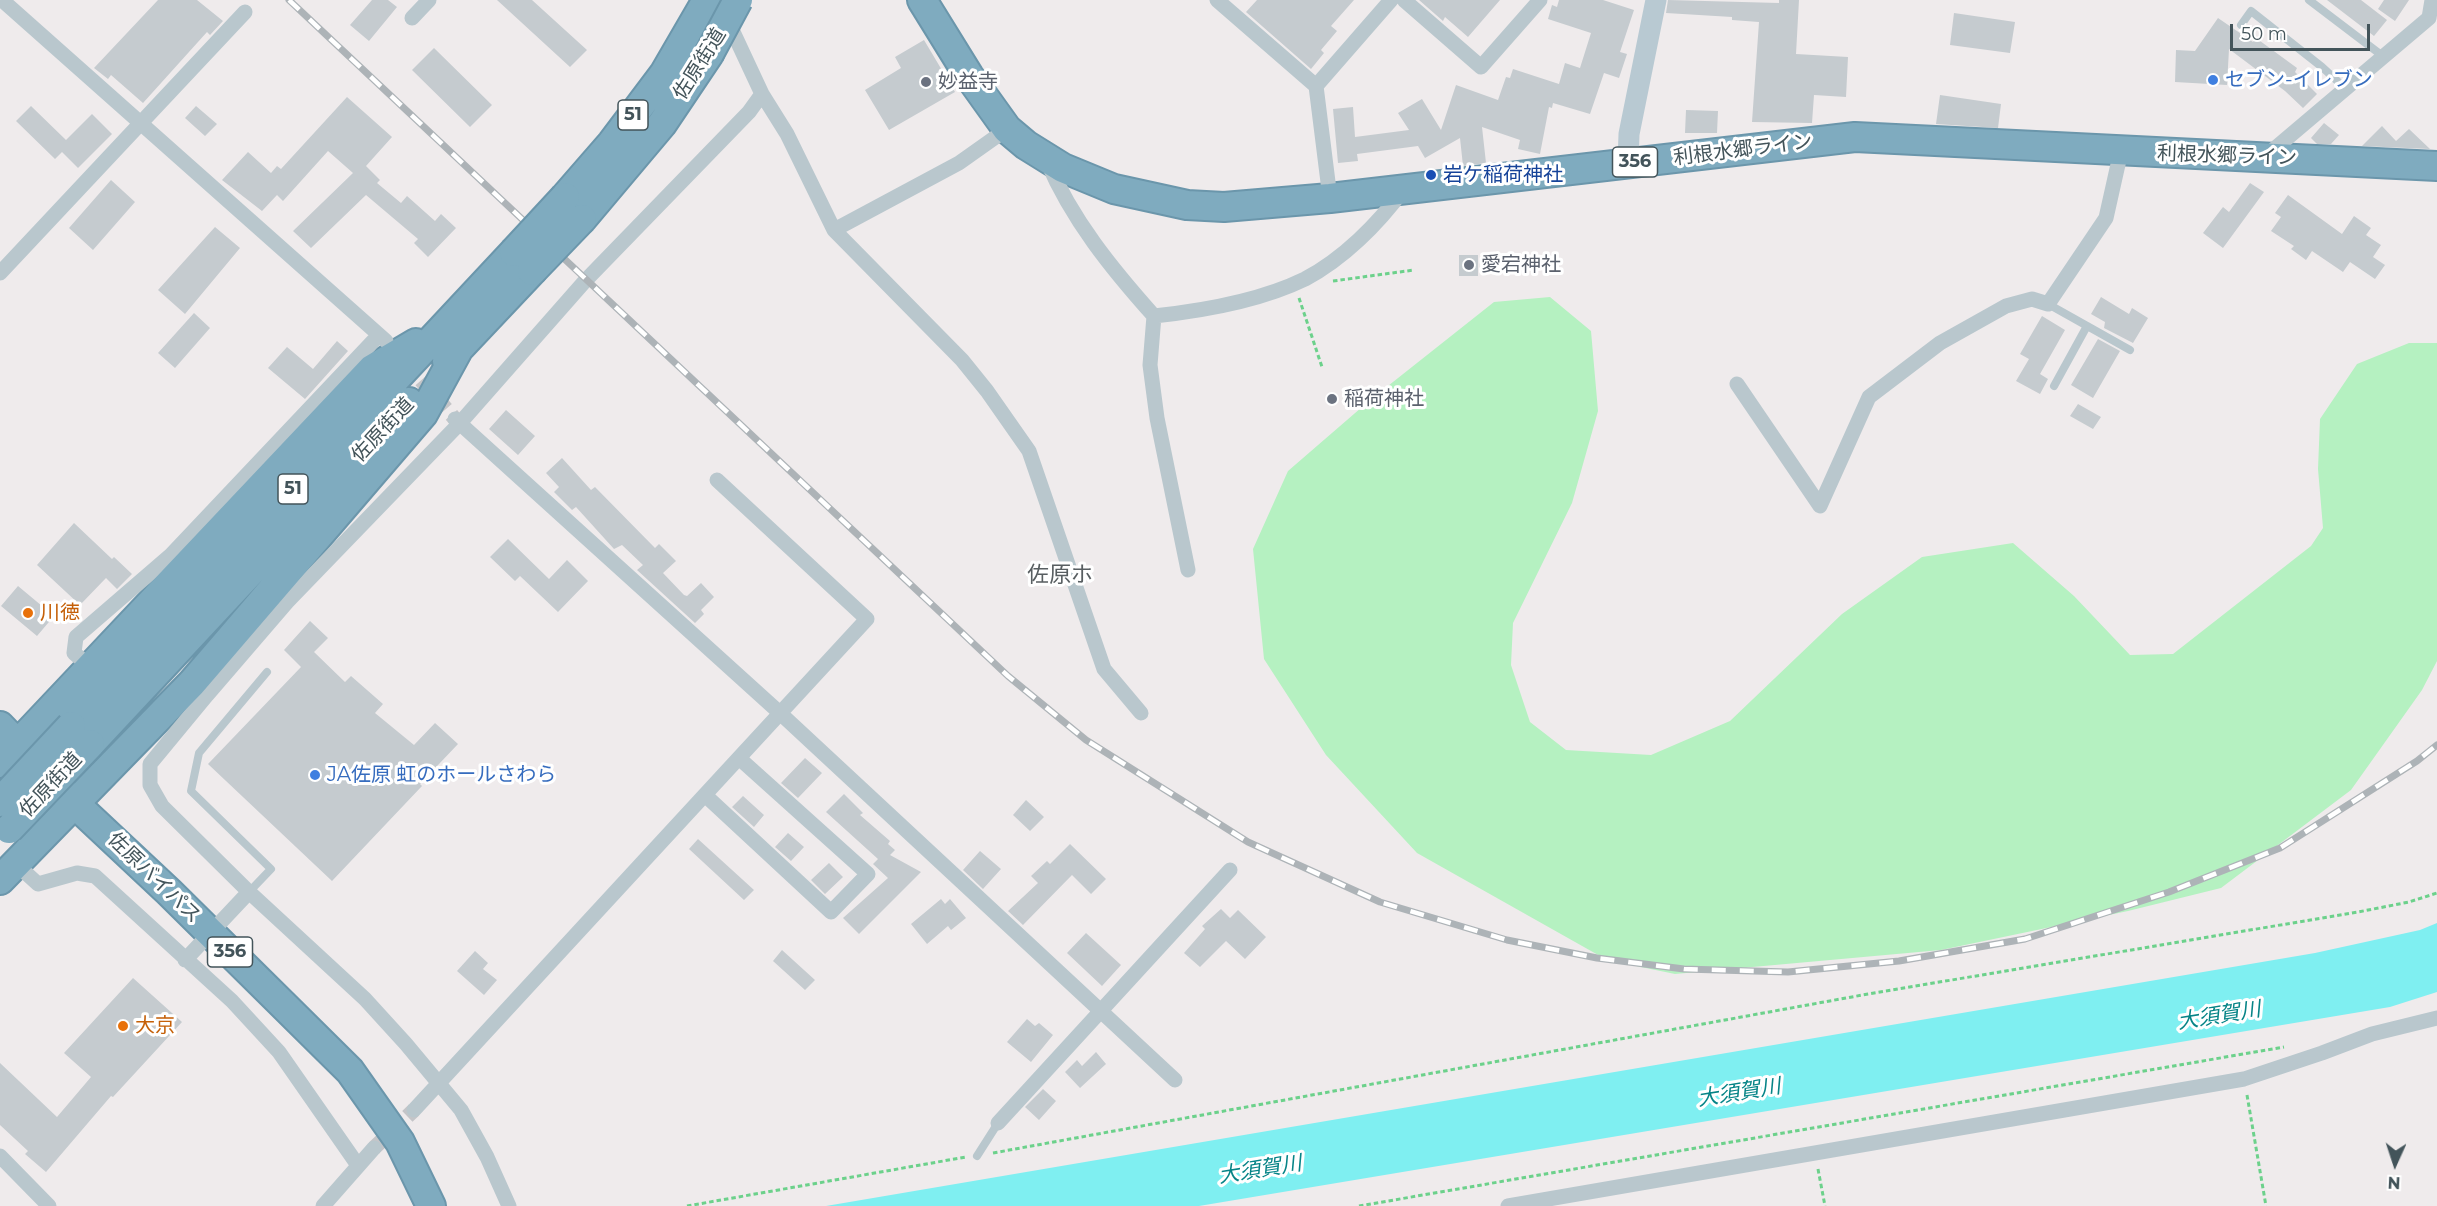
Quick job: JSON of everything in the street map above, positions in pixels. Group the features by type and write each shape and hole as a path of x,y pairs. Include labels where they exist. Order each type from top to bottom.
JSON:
{"highway":[{"name":"佐原街道","path":"523,262 565,197 612,143 658,83 707,0"},
{"name":"佐原街道","path":"5,834 81,735 453,336 523,262 582,219 662,124 709,54 738,0"},
{"name":"利根水郷ライン","path":"922,0 969,76 1007,129 1046,159 1114,189 1187,205 1224,207 1330,198 1855,137 2437,166"},
{"path":"6,744 89,666 372,369 453,336"},
{"path":"8,872 74,802 200,689 423,414 453,336"},
{"name":"佐原街道","path":"0,802 81,735"},
{"name":"佐原バイパス","path":"6,744 74,802 211,933 299,1018 364,1088 400,1142 431,1206"}],"street":[{"path":"2,0 383,338 171,555 76,637 74,653 89,666"},
{"path":"412,18 429,0"},
{"path":"718,0 762,94 787,134 834,230 962,360 987,390 1029,451 1104,669 1141,713"},
{"path":"1316,86 1391,0"},
{"path":"1404,0 1481,67 1540,0"},
{"path":"1628,163 1629,134 1656,0"},
{"path":"2265,157 2429,18 2432,0"},
{"path":"1225,2 1316,86 1330,198"},
{"path":"0,273 245,12"},
{"path":"509,1206 487,1157 466,1120 439,1083 365,999 249,892 162,806 150,785 150,764 200,689 287,602 458,421 585,281 749,112 762,94"},
{"path":"834,230 958,163 1007,129"},
{"path":"1737,384 1820,506 1869,397 1940,343 2006,306 2032,299 2048,304 2106,218 2121,151"},
{"path":"1046,159 1061,194 1111,268 1154,316 1150,365 1157,418 1188,570"},
{"path":"1154,316 1198,310 1301,280 1338,256 1383,217 1403,190"},
{"path":"458,421 781,714 1175,1080"},
{"path":"414,1110 867,619 717,480"},
{"path":"706,796 831,912 867,874 740,759"},
{"path":"998,1123 1230,870"},
{"path":"8,872 38,885 77,873 95,876 232,1001 279,1052 357,1164"},
{"path":"185,960 249,892"},
{"path":"1508,1206 2244,1079 2372,1034 2437,1018"},
{"path":"323,1206 357,1164 374,1148"},
{"path":"3,1164 49,1206"}],"lane":[{"path":"2309,0 2384,57"},
{"path":"2241,25 2251,11 2346,89"},
{"path":"2048,304 2130,350"},
{"path":"2054,386 2087,326"},
{"path":"249,892 271,869 191,791 199,753 267,672"},
{"path":"977,1156 998,1123"}],"path":[{"path":"1322,367 1301,280 1336,282 1414,270"},
{"path":"687,1206 977,1156 1868,994 2409,903 2437,893"},
{"path":"1359,1206 2289,1046"},
{"path":"2244,1079 2266,1206"},
{"path":"1815,1152 1825,1206"}],"green space":[{"path":"1550,297 1591,331 1598,411 1572,503 1513,623 1511,665 1530,722 1566,750 1651,755 1730,721 1842,614 1922,557 2013,543 2074,596 2130,655 2173,654 2311,546 2323,528 2318,469 2320,419 2357,364 2409,343 2437,343 2437,661 2422,690 2351,790 2221,888 2128,911 1941,950 1675,974 1607,960 1417,853 1326,755 1264,659 1253,549 1288,471 1369,401 1494,302"}],"water":[{"name":"大須賀川","path":"2437,923 2437,992 2390,1007 1199,1206 826,1206 2315,953 2420,930"}],"building":[{"path":"158,0 197,0 223,21 210,35 207,32 143,103 111,75 108,79 94,68"},
{"path":"372,0 388,0 397,7 369,41 350,25"},
{"path":"497,0 532,0 587,50 570,67"},
{"path":"1257,0 1354,0 1331,26 1337,31 1321,50 1324,53 1311,69 1246,12"},
{"path":"1419,0 1500,0 1468,37 1445,17 1443,21"},
{"path":"1559,0 1603,0 1634,10 1620,52 1627,54 1619,78 1604,73 1590,114 1553,103 1552,108 1549,107 1540,154 1518,149 1520,140 1482,127 1486,163 1463,166 1460,138 1425,158 1418,146 1357,154 1358,161 1338,163 1333,109 1353,107 1355,137 1409,130 1398,113 1422,99 1441,130 1456,85 1498,100 1506,77 1510,78 1513,69 1559,84 1565,63 1580,68 1591,33 1548,19 1552,5 1557,7"},
{"path":"1668,0 1779,3 1779,0 1799,0 1796,54 1848,57 1846,97 1814,95 1812,123 1752,122 1759,22 1732,20 1732,17 1666,13"},
{"path":"2327,0 2361,0 2387,20 2374,36"},
{"path":"2384,0 2409,0 2395,21 2378,9"},
{"path":"1954,13 2015,22 2010,53 1950,45"},
{"path":"2218,18 2253,42 2256,38 2297,68 2295,72 2317,94 2303,108 2285,91 2229,49 2227,85 2175,82 2176,50 2195,51"},
{"name":"妙益寺","path":"924,40 955,92 889,130 865,90 901,68 895,57"},
{"path":"434,48 492,105 470,127 412,70"},
{"path":"1940,95 2001,104 1998,128 1936,124"},
{"path":"347,97 392,137 366,166 380,180 377,183 401,203 407,196 435,221 441,214 456,228 428,257 414,243 418,239 366,195 311,248 293,231 353,173 328,151 283,201 277,195 262,211 222,180 248,152 271,173 277,166 281,169"},
{"path":"31,106 66,140 92,114 112,134 78,168 62,152 55,159 16,121"},
{"path":"196,106 217,124 205,136 185,118"},
{"path":"1686,110 1718,111 1717,133 1685,133"},
{"path":"2324,123 2339,135 2331,144 2317,144 2311,138"},
{"path":"2382,126 2396,141 2409,129 2430,149 2362,146"},
{"path":"111,180 135,202 93,250 69,228"},
{"path":"2250,183 2264,192 2223,248 2203,233 2223,207 2229,212"},
{"path":"2288,195 2342,234 2354,216 2371,228 2366,235 2381,245 2373,257 2385,265 2375,279 2350,262 2343,272 2312,251 2306,260 2291,249 2294,246 2271,231 2281,217 2275,213"},
{"path":"215,227 240,248 185,314 158,290"},
{"name":"愛宕神社","path":"1459,255 1478,255 1478,276 1459,276"},
{"path":"2101,297 2129,314 2132,308 2148,318 2133,343 2104,328 2105,322 2091,314"},
{"path":"194,313 210,328 175,368 158,353"},
{"path":"2042,316 2065,330 2040,374 2048,379 2040,394 2016,381 2029,359 2020,354"},
{"path":"2098,339 2120,351 2093,398 2071,385"},
{"path":"337,341 348,351 305,399 268,368 287,347 313,369"},
{"path":"2078,404 2101,417 2093,429 2070,416"},
{"path":"506,410 535,436 518,455 489,429"},
{"path":"562,458 591,490 595,487 655,548 659,544 676,561 663,573 684,595 687,596 701,583 714,597 701,610 704,614 695,623 637,570 643,565 622,545 614,549 576,507 572,510 554,492 559,487 546,473"},
{"path":"74,523 112,559 114,557 132,574 117,589 106,578 80,605 37,565"},
{"path":"508,539 549,579 567,560 588,581 558,612 520,576 515,581 490,557"},
{"path":"18,586 54,616 37,636 1,606"},
{"name":"JA佐原 虹のホールさわら","path":"310,621 328,638 314,652 345,682 351,676 383,704 375,713 414,745 435,723 458,744 420,784 422,786 332,881 208,764 301,667 284,650"},
{"path":"805,758 822,773 798,798 781,783"},
{"path":"844,794 863,813 860,815 890,841 888,844 895,850 890,855 921,872 859,934 843,918 888,878 873,864 878,859 826,812"},
{"path":"743,796 764,815 754,827 732,807"},
{"path":"1026,800 1044,817 1030,831 1013,815"},
{"path":"788,833 804,847 791,861 775,847"},
{"path":"698,839 754,890 744,900 689,849"},
{"path":"1070,844 1106,879 1091,894 1072,875 1023,925 1008,911 1038,883 1031,876 1047,861 1050,864"},
{"path":"980,851 1001,869 983,889 963,870"},
{"path":"829,863 843,877 825,894 811,880"},
{"path":"941,899 945,904 950,899 966,918 951,930 948,926 927,944 911,924"},
{"path":"1221,909 1230,918 1238,910 1266,937 1245,959 1226,941 1200,967 1184,953 1205,929 1202,926"},
{"path":"1086,933 1121,965 1102,986 1067,953"},
{"path":"782,950 815,980 805,990 773,961"},
{"path":"475,951 488,963 483,969 497,980 484,995 457,971"},
{"path":"133,978 182,1022 113,1097 111,1096 46,1172 25,1154 28,1151 0,1125 0,1063 57,1117 91,1077 64,1053"},
{"path":"1027,1019 1035,1026 1039,1023 1053,1035 1031,1062 1007,1042"},
{"path":"1096,1052 1106,1064 1080,1088 1065,1072 1077,1060 1082,1066"},
{"path":"1043,1089 1056,1101 1039,1120 1025,1107"}],"tunnel":[{"path":"406,363 455,419"},
{"path":"374,1148 414,1110"}],"railway":[{"path":"289,0 1008,676 1086,740 1248,842 1380,902 1507,940 1597,958 1684,969 1788,972 1899,961 2025,939 2169,892 2280,848 2417,761 2437,745"}],"place":[{"name":"セブン-イレブン","path":"2213,80"},
{"name":"妙益寺","path":"926,82"},
{"name":"岩ケ稲荷神社","path":"1431,175"},
{"name":"愛宕神社","path":"1469,265"},
{"name":"稲荷神社","path":"1332,399"},
{"name":"川徳","path":"28,613"},
{"name":"JA佐原 虹のホールさわら","path":"315,775"},
{"name":"大京","path":"123,1026"}],"district":[{"name":"佐原ホ","path":"1060,576"}]}
